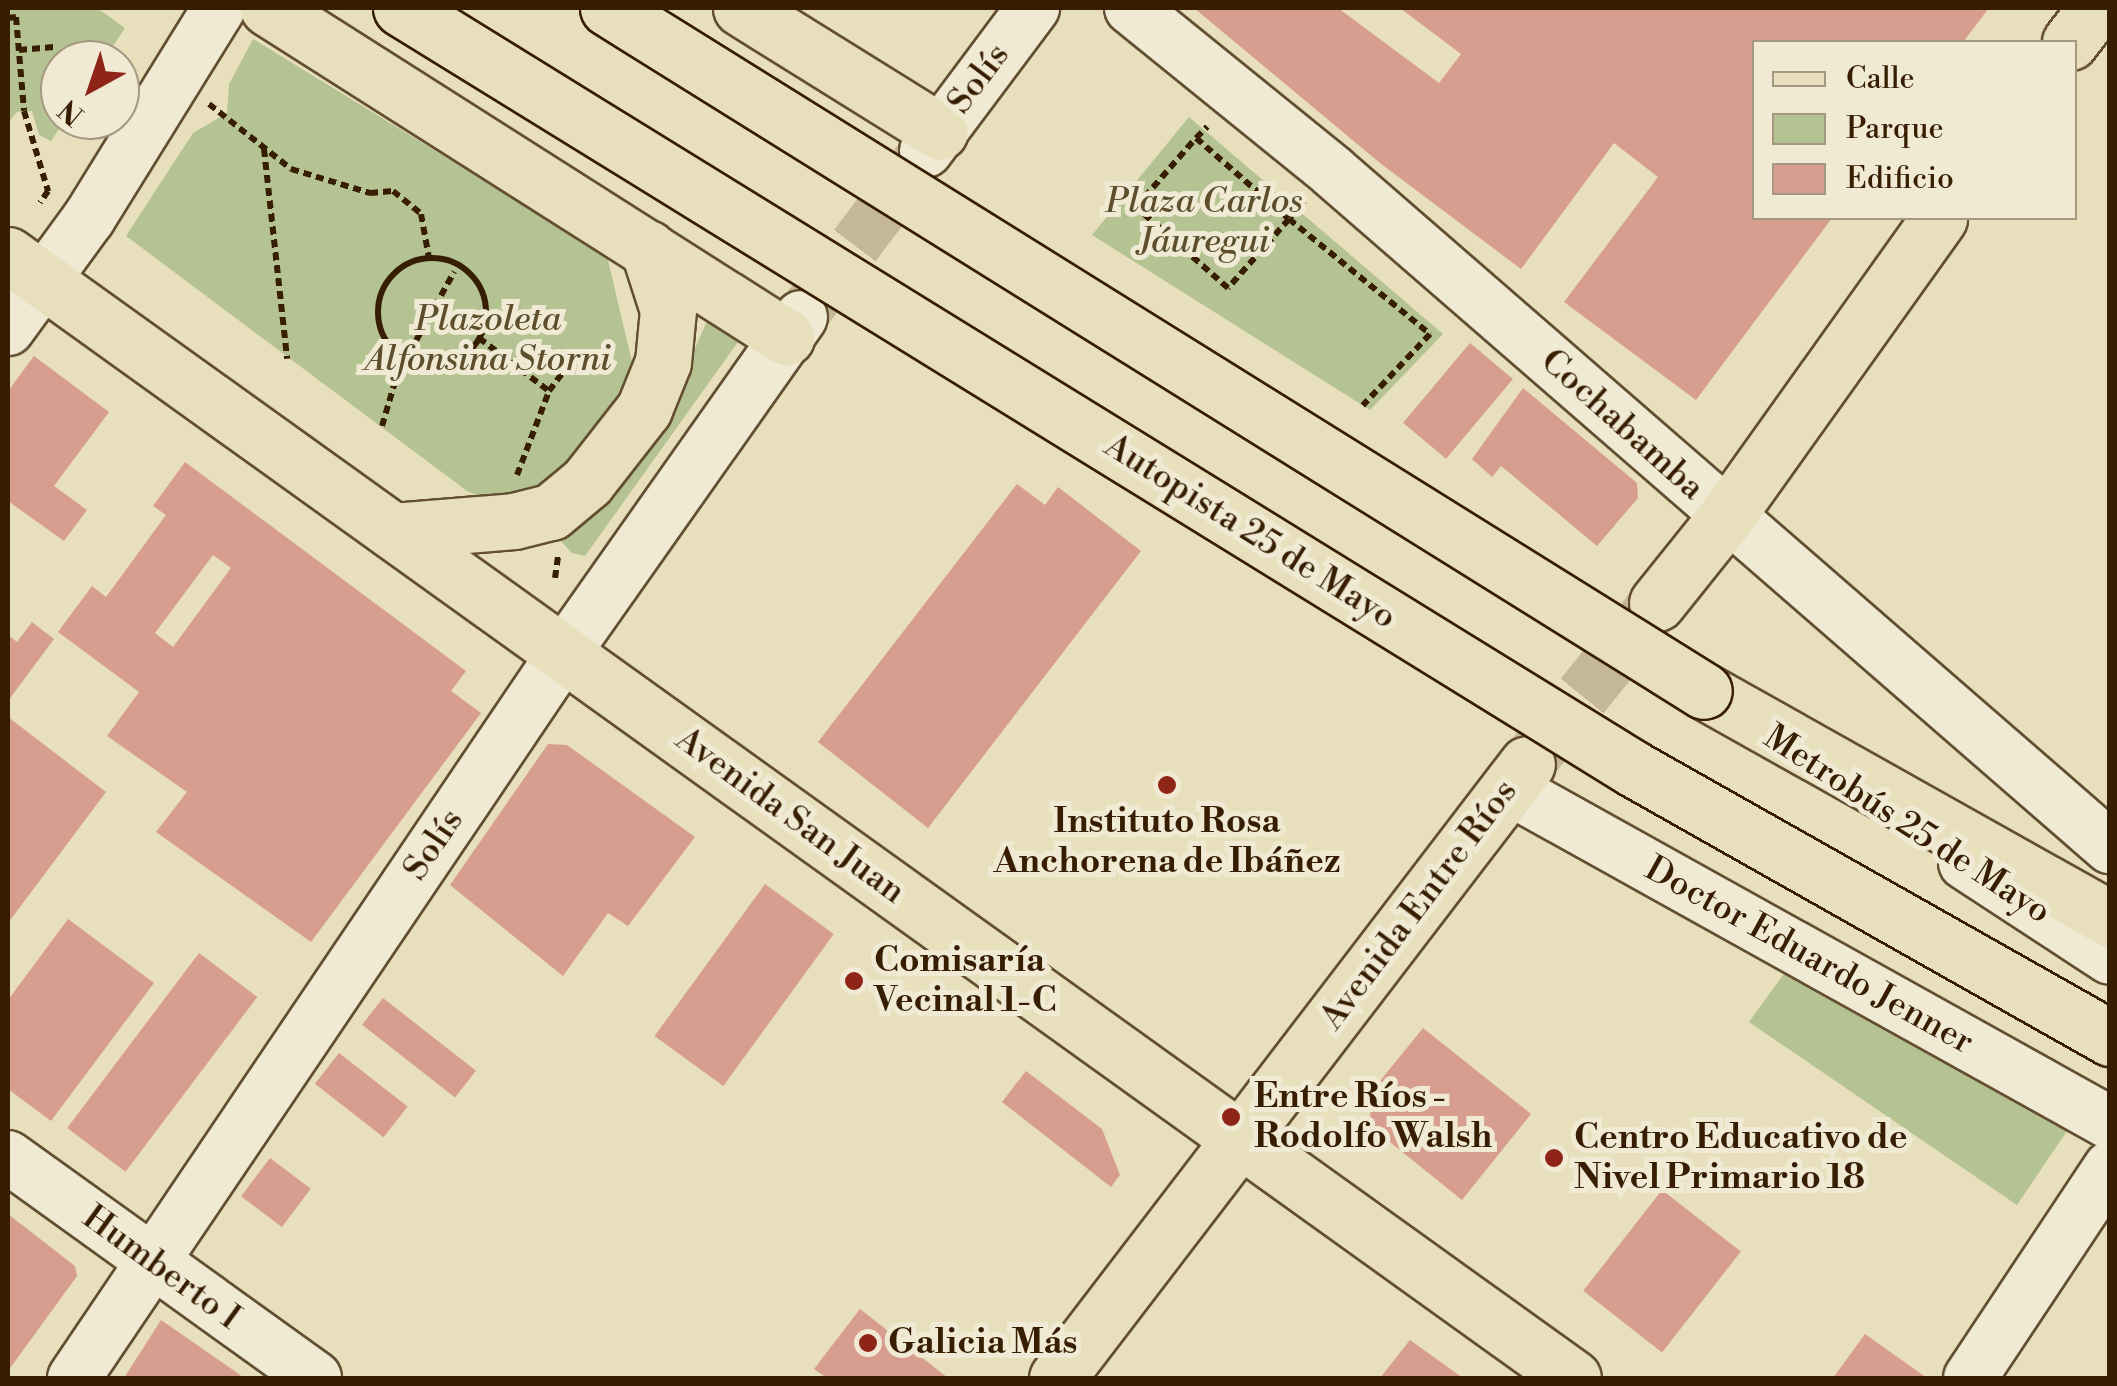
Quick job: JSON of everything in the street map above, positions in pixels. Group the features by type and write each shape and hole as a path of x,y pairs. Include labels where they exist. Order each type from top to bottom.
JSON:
{"main road":[{"path":"268,8 648,248 794,327"},
{"name":"Autopista 25 de Mayo","path":"401,8 1634,769 2110,1038"},
{"path":"608,8 1704,691 2110,920"},
{"path":"740,8 933,142"},
{"path":"2072,40 2096,8"},
{"path":"1657,603 1726,517 1939,220"},
{"path":"393,531 514,521 551,512 587,482 644,409 663,362 668,310 648,248"},
{"name":"Avenida San Juan","path":"26,252 393,531 1572,1378"},
{"name":"Avenida Entre Ríos","path":"1057,1378 1518,776"}],"street":[{"path":"8,329 26,252 219,8"},
{"name":"Solís","path":"933,142 1033,8"},
{"name":"Cochabamba","path":"1131,8 1239,91 2110,847"},
{"name":"Solís","path":"74,1378 564,653 794,327"},
{"name":"Metrobús 25 de Mayo","path":"1704,691 2110,958"},
{"name":"Doctor Eduardo Jenner","path":"1518,776 2110,1124"},
{"name":"Humberto I","path":"8,1158 314,1378"},
{"path":"1970,1378 2110,1167"}],"path":[{"path":"8,18 16,17 24,111 48,191 26,252"},
{"path":"19,50 40,48"},
{"path":"228,113 264,148 306,174 370,193 393,191 421,214 429,258"},
{"path":"1288,219 1228,288 1136,207 1196,138 1288,219 1430,334 1363,406"},
{"path":"264,148 287,359"},
{"path":"442,257 476,276 488,313 476,348 443,368 405,362 382,340 376,301 396,268 429,258 442,257"},
{"path":"382,426 405,362 454,272"},
{"path":"480,338 549,391"},
{"path":"501,489 516,479 549,391 575,356"}],"green space":[{"path":"8,8 97,8 125,28 117,40 40,40 40,136 32,111 17,112 8,123"},
{"name":"Plazoleta Alfonsina Storni","path":"253,39 607,256 637,383 553,496 486,499 467,491 126,236 193,133 227,113 229,84"},
{"name":"Plaza Carlos Jáuregui","path":"1189,117 1443,334 1370,410 1092,235"},
{"path":"707,321 738,342 585,556 572,553 554,534 665,417"},
{"path":"1786,971 2069,1128 2017,1205 1749,1022"}],"building":[{"path":"1194,8 1338,8 1439,83 1461,54 1400,8 1989,8 1965,40 1752,40 1752,220 1831,220 1696,400 1564,302 1658,177 1614,143 1521,269 1380,163"},
{"path":"1470,343 1513,379 1446,459 1403,423"},
{"path":"34,356 109,412 54,486 87,510 64,541 8,501 8,391"},
{"path":"1523,388 1637,483 1638,498 1597,546 1501,466 1492,477 1472,459"},
{"path":"185,462 466,671 451,691 481,713 311,942 156,832 187,792 107,736 139,692 58,632 92,586 106,597 166,515 153,506","holes":["213,555 231,568 173,647 155,633"]},
{"path":"1017,484 1045,505 1058,487 1141,551 928,828 818,742"},
{"path":"32,622 54,639 8,701 8,635 17,642"},
{"path":"8,717 106,792 8,923"},
{"path":"548,744 567,745 695,837 628,926 608,913 563,976 450,885"},
{"path":"765,884 834,934 723,1086 654,1036"},
{"path":"68,919 154,983 51,1121 8,1089 8,1000"},
{"path":"199,953 257,997 126,1172 67,1128"},
{"path":"383,998 476,1071 455,1097 362,1025"},
{"path":"1423,1028 1531,1114 1462,1200 1370,1126 1371,1092"},
{"path":"339,1053 408,1107 384,1137 315,1084"},
{"path":"1026,1071 1102,1129 1120,1175 1111,1187 1002,1102"},
{"path":"270,1158 311,1189 282,1227 241,1196"},
{"path":"1662,1190 1741,1252 1662,1352 1583,1291"},
{"path":"8,1214 75,1266 77,1276 8,1371"},
{"name":"Galicia Más","path":"860,1309 948,1378 827,1378 814,1369"},
{"path":"161,1320 236,1372 244,1378 124,1378"},
{"path":"1865,1334 1927,1378 1833,1378"},
{"path":"1410,1340 1463,1378 1380,1378"}],"tunnel":[{"path":"808,308 923,155"},
{"path":"1530,760 1655,605"}],"place":[{"name":"Instituto Rosa Anchorena de Ibáñez","path":"1167,785"},
{"name":"Comisaría Vecinal 1-C","path":"854,981"},
{"name":"Entre Ríos - Rodolfo Walsh","path":"1231,1117"},
{"name":"Centro Educativo de Nivel Primario 18","path":"1554,1158"},
{"name":"Galicia Más","path":"868,1343"}]}
